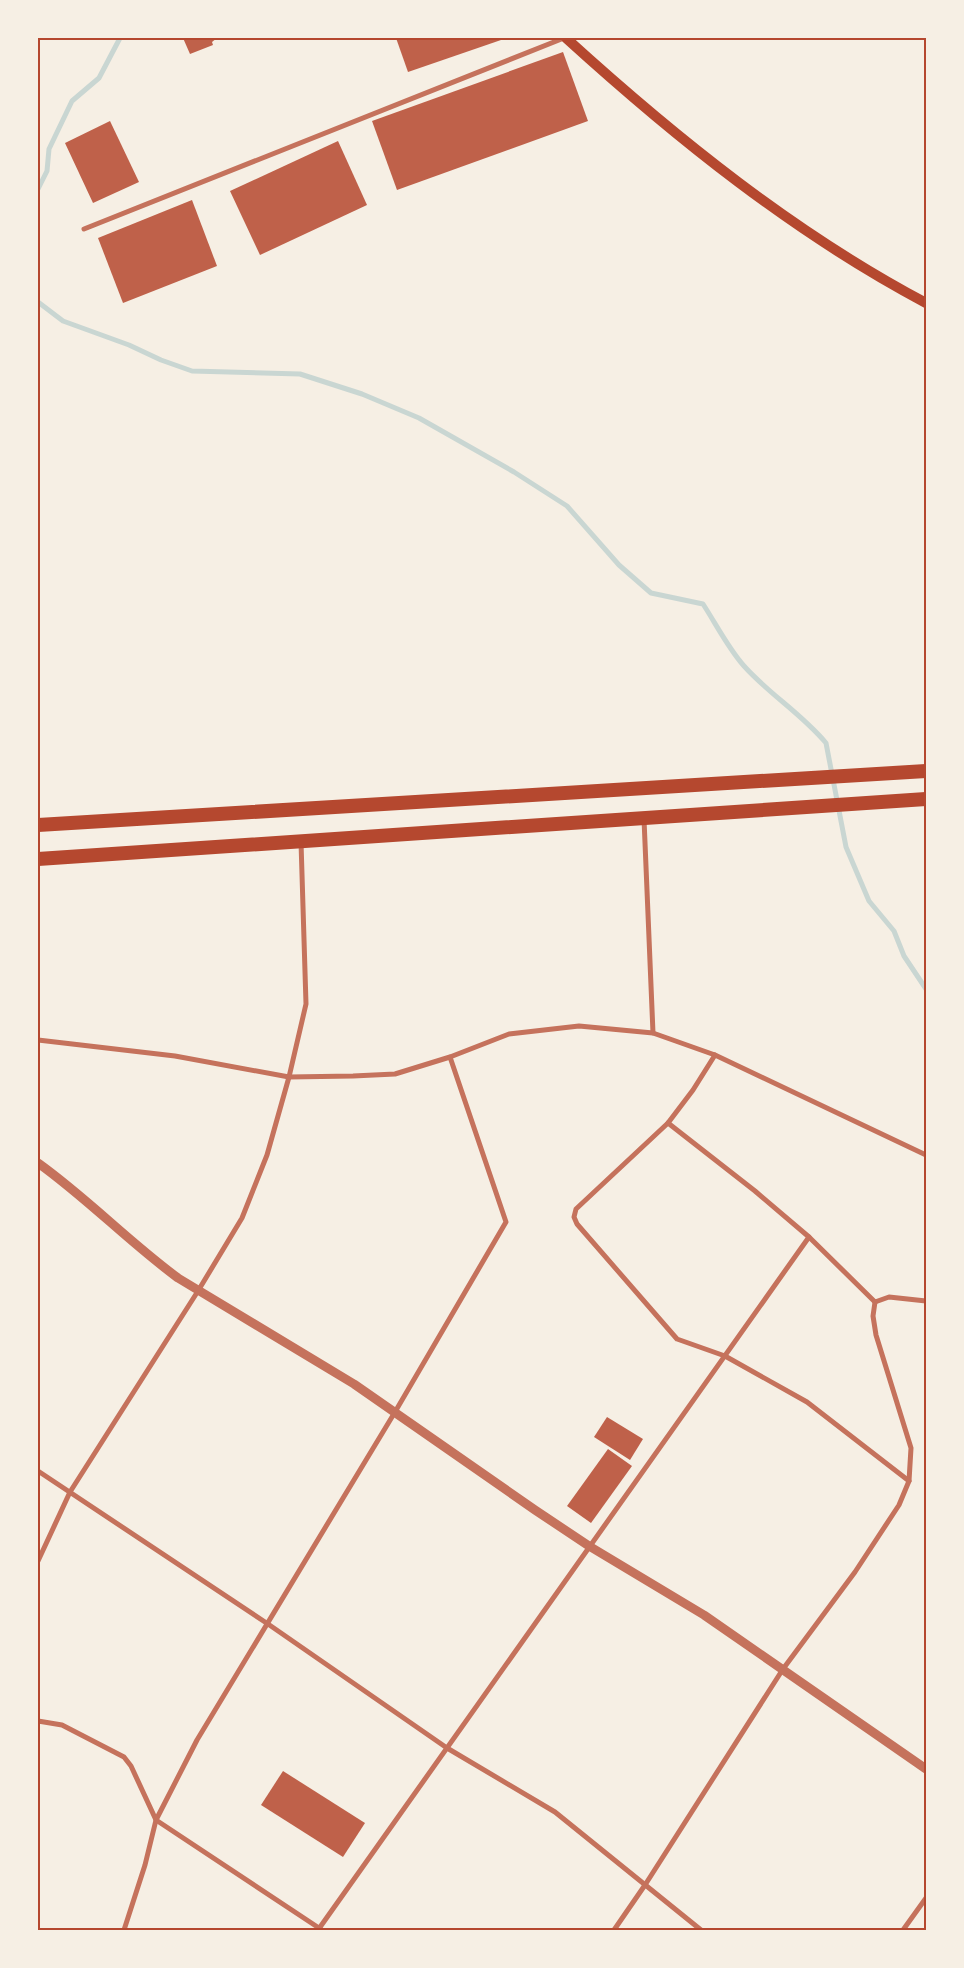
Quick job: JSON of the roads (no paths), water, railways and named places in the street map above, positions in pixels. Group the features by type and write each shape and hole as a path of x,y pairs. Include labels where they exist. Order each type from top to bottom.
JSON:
{"highway":[{"path":"38,825 926,771"},
{"path":"38,859 926,799"}],"main road":[{"path":"565,38 624,91 736,181 842,255 926,303"}],"street":[{"path":"84,229 565,38"},
{"path":"644,818 652,1033"},
{"path":"38,1561 70,1492 198,1291 242,1218 267,1155 289,1076 306,1004 301,841"},
{"path":"38,1040 175,1056 289,1076 353,1076 395,1074 450,1057 509,1034 579,1026 652,1033 715,1055 926,1154"},
{"path":"715,1055 694,1090 668,1123 576,1209 574,1217 577,1224 677,1339 725,1356 807,1402 909,1481"},
{"path":"124,1930 145,1865 156,1820 197,1740 395,1412 506,1222 450,1057"},
{"path":"668,1123 755,1191 809,1237 875,1302"},
{"path":"38,1163 80,1196 151,1258 198,1291 325,1365 589,1546 704,1616 783,1669 926,1769"},
{"path":"38,1721 62,1725 124,1757 131,1766 156,1820 320,1930 589,1546 809,1237"},
{"path":"875,1302 889,1297 926,1301"},
{"path":"614,1930 646,1885 783,1669 860,1565 900,1505 909,1481 912,1448 876,1335 873,1316 875,1302"},
{"path":"38,1471 268,1624 447,1748 556,1812 701,1930"},
{"path":"903,1930 926,1898"}],"waterway":[{"path":"38,189 47,171 49,149 72,101 99,78 120,38"},
{"path":"38,302 63,321 192,371 300,374 362,394 419,418 514,472 567,506 619,565 651,593 703,604 727,644 744,666 807,723 826,743 846,847 869,901 894,931 904,956 926,989"}]}
